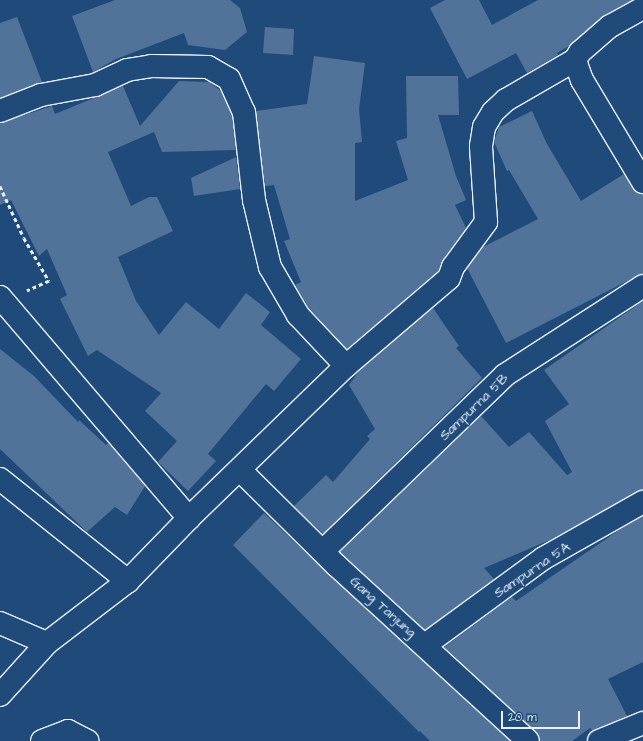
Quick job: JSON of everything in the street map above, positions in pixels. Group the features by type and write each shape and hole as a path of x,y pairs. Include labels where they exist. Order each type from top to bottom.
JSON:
{"street":[{"path":"0,695 47,643 128,582 189,518 346,366 449,278 453,267 486,222 481,146 484,127 493,112 506,100 575,60 580,52 610,26 643,8"},
{"path":"575,60 582,80 643,182"},
{"path":"0,111 41,95 95,86 127,70 151,66 208,67 229,79 244,112 254,200 270,267 298,315 346,366"},
{"name":"Sampurna 5B","path":"323,551 505,375 643,286"},
{"path":"3,300 189,518"},
{"name":"Gang Tanjung","path":"240,470 323,551 528,741"},
{"path":"0,479 128,582"},
{"name":"Sampurna 5A","path":"425,645 544,558 643,502"},
{"path":"0,623 47,643"},
{"path":"599,741 643,723"},
{"path":"42,741 68,731 88,741"}],"path":[{"path":"0,186 24,238 49,281 3,300"}],"building":[{"path":"115,0 230,0 240,8 247,32 225,50 188,45 184,33 116,59 93,72 72,16"},
{"path":"445,0 479,0 492,25 538,0 632,0 602,17 569,46 557,53 558,55 527,73 516,53 467,79 430,8"},
{"path":"17,17 42,82 0,98 0,23"},
{"path":"265,27 294,29 293,55 263,53"},
{"path":"314,56 365,63 359,109 362,142 355,143 355,201 408,180 396,141 407,138 406,76 458,76 459,115 438,115 456,176 466,200 455,205 466,228 443,260 438,271 347,349 308,307 295,285 301,282 284,241 290,239 274,185 265,186 256,111 307,104"},
{"path":"179,81 209,82 221,91 232,115 236,150 162,152 154,132 108,152 131,206 149,197 157,197 173,231 118,257 136,301 159,335 186,302 219,329 246,293 270,312 261,325 301,359 274,391 266,384 208,454 216,461 188,491 158,462 177,441 145,411 161,393 97,350 88,356 60,299 67,295 47,249 39,256 11,200 0,205 0,123 52,106 55,114 123,86 140,126"},
{"path":"532,111 547,144 581,201 624,174 633,189 643,194 643,273 506,343 467,268 483,247 538,219 509,170 507,171 494,142 499,127"},
{"path":"236,157 240,189 194,196 191,178"},
{"path":"643,301 643,490 550,540 484,568 494,579 425,630 340,552 481,416 509,447 529,432 567,475 572,472 545,421 569,404 544,370"},
{"path":"433,308 459,346 456,348 482,378 323,534 294,506 326,475 333,482 370,439 367,436 375,429 349,385 360,370"},
{"path":"0,349 34,376 78,422 79,420 106,445 108,443 145,486 127,515 115,507 87,532 0,449"},
{"path":"264,513 328,574 510,741 430,741 420,731 419,732 233,545"},
{"path":"643,516 643,662 608,679 627,716 593,731 590,728 572,741 540,741 536,732 444,647 512,597 516,601 619,530"}]}
